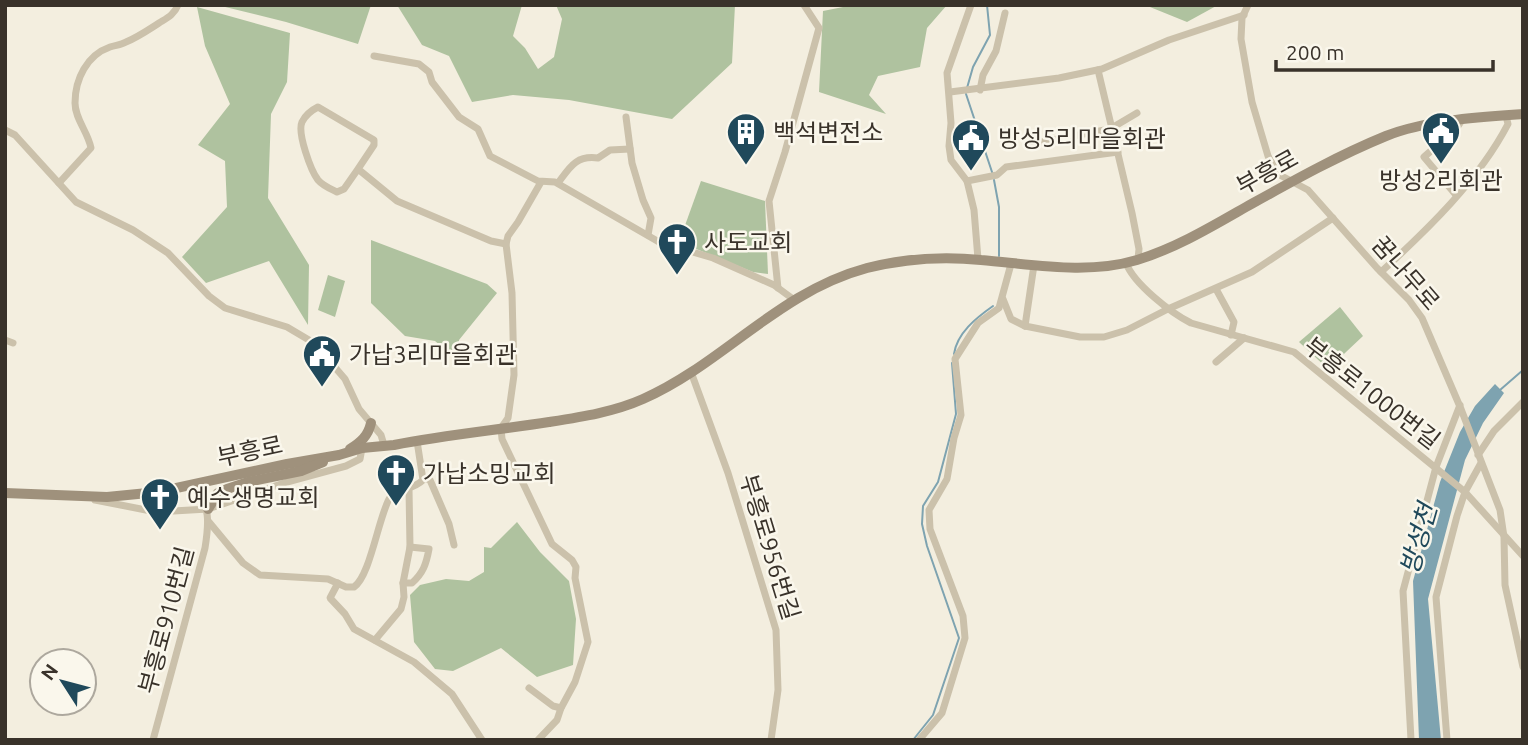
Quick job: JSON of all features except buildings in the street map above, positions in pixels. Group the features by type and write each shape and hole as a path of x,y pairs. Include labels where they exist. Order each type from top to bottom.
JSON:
{"main road":[{"name":"부흥로","path":"5,493 86,497 158,492 362,448 603,412 641,400 691,372 793,299 882,264 978,259 1068,267 1126,263 1210,228 1332,160 1388,135 1462,120 1523,114"},
{"path":"208,509 218,492 248,482 301,471 343,453 365,438 370,424"}],"street":[{"path":"59,183 91,148 75,103 80,77 88,60 109,47 143,34 175,13 178,5"},
{"path":"778,288 769,201 819,28 804,5"},
{"path":"971,5 947,73 951,123 949,146 951,160 967,181 974,210 978,259"},
{"path":"950,92 980,90 1098,70 1140,51 1244,15 1248,5"},
{"path":"980,90 982,75 996,51 1005,13"},
{"name":"꿈나무로","path":"1244,15 1241,39 1262,141 1278,174 1308,190 1422,317 1461,407 1479,457"},
{"path":"374,56 419,65 429,72 432,82 460,117 478,129 490,156 541,181 558,183 659,242 713,258 778,288 793,299"},
{"path":"1098,70 1139,249 1138,259"},
{"path":"318,107 374,140 374,145 358,169 344,188 337,192 318,180 309,162 301,130 302,123 312,110 318,107"},
{"path":"1031,144 1110,129 1137,113"},
{"path":"1381,272 1429,227 1456,195 1502,136 1508,124 1506,116"},
{"path":"626,117 630,149 643,200 651,218 648,236"},
{"path":"1456,195 1424,157 1456,129 1462,120"},
{"path":"5,130 15,135 76,202 133,230 168,253 225,308 287,327 314,343 345,379 359,409 381,435 384,445"},
{"path":"558,183 586,156 598,158 610,150 630,149"},
{"path":"967,181 993,176 1006,167 1118,152"},
{"path":"358,169 397,201 491,241 506,244"},
{"path":"538,740 557,720 575,682 587,642 575,579 576,568 572,560 552,544 502,439 501,428 508,418 514,375 512,293 506,244 508,236 541,181"},
{"path":"1003,299 1011,319 1025,326 1080,337 1104,337 1127,330 1252,272 1333,218"},
{"name":"부흥로1000번길","path":"1126,263 1133,275 1168,309 1191,323 1294,352 1439,470 1403,591 1411,740"},
{"path":"919,740 942,713 965,638 963,616 930,529 929,510 947,479 961,415 955,359 978,324 999,308 1011,264"},
{"path":"1025,326 1034,265"},
{"path":"1216,289 1234,322 1231,335"},
{"path":"1216,362 1244,338"},
{"name":"부흥로956번길","path":"691,372 727,473 776,629 778,690 771,740"},
{"path":"1447,740 1436,597 1465,492 1479,457 1494,431 1523,402"},
{"path":"1461,407 1439,470 1465,492 1523,556"},
{"path":"417,441 424,478"},
{"name":"부흥로910번길","path":"86,497 156,512 208,509 287,482 346,467 360,459 362,448"},
{"path":"1479,457 1500,510 1504,537 1505,585 1522,663"},
{"path":"209,522 232,551 257,574 267,578 328,579 351,588 361,581 366,571 386,504 393,494 409,489 424,478"},
{"path":"424,478 430,480 449,524 454,545"},
{"path":"198,483 208,509"},
{"path":"375,640 401,609 410,547 409,489"},
{"name":"부흥로910번길","path":"153,740 203,557 209,522 208,509"},
{"path":"403,583 412,583 423,573 429,549 410,547"},
{"path":"338,583 330,598 354,629 414,662 452,694 482,740"},
{"path":"529,688 553,706 561,708"}],"green space":[{"path":"217,5 371,5 358,44"},
{"path":"397,5 522,5 513,36 525,48 538,69 554,57 562,19 556,5 735,5 732,63 672,119 569,100 513,95 472,102 449,56 422,45"},
{"path":"853,5 947,5 927,28 920,67 878,76 869,95 886,114 819,92 823,11"},
{"path":"1145,5 1218,5 1187,22"},
{"path":"197,7 290,33 287,82 271,114 268,198 309,265 308,325 269,261 206,283 182,257 227,207 225,161 198,145 230,104 205,46"},
{"path":"701,181 765,201 768,274 753,272 679,242"},
{"path":"371,240 487,284 497,293 459,340 459,361 435,341 405,336 371,303"},
{"path":"328,275 345,281 335,317 318,310"},
{"path":"1340,307 1363,336 1328,369 1299,342"},
{"path":"517,522 540,552 569,581 576,619 573,665 537,677 501,648 453,671 435,669 414,642 410,595 420,585 446,579 469,581 484,572 484,547 491,548"}],"water":[{"path":"1495,384 1504,393 1483,423 1465,460 1428,599 1441,740 1419,740 1413,581 1440,482 1460,432 1475,406"}],"waterway":[{"path":"967,88 973,67 990,35 987,5"},
{"path":"966,94 993,175"},
{"path":"994,180 999,207 999,256"},
{"path":"954,354 963,333 993,306"},
{"path":"913,740 933,715 959,638 922,524 923,506 938,482 956,414 952,363"},
{"name":"방성천","path":"1500,390 1523,370"}],"place":[{"name":"방성2리회관","path":"1441,165"},
{"name":"백석변전소","path":"746,166"},
{"name":"방성5리마을회관","path":"971,172"},
{"name":"사도교회","path":"677,276"},
{"name":"가납3리마을회관","path":"322,388"},
{"name":"가납소밍교회","path":"396,507"},
{"name":"예수생명교회","path":"160,531"}]}
